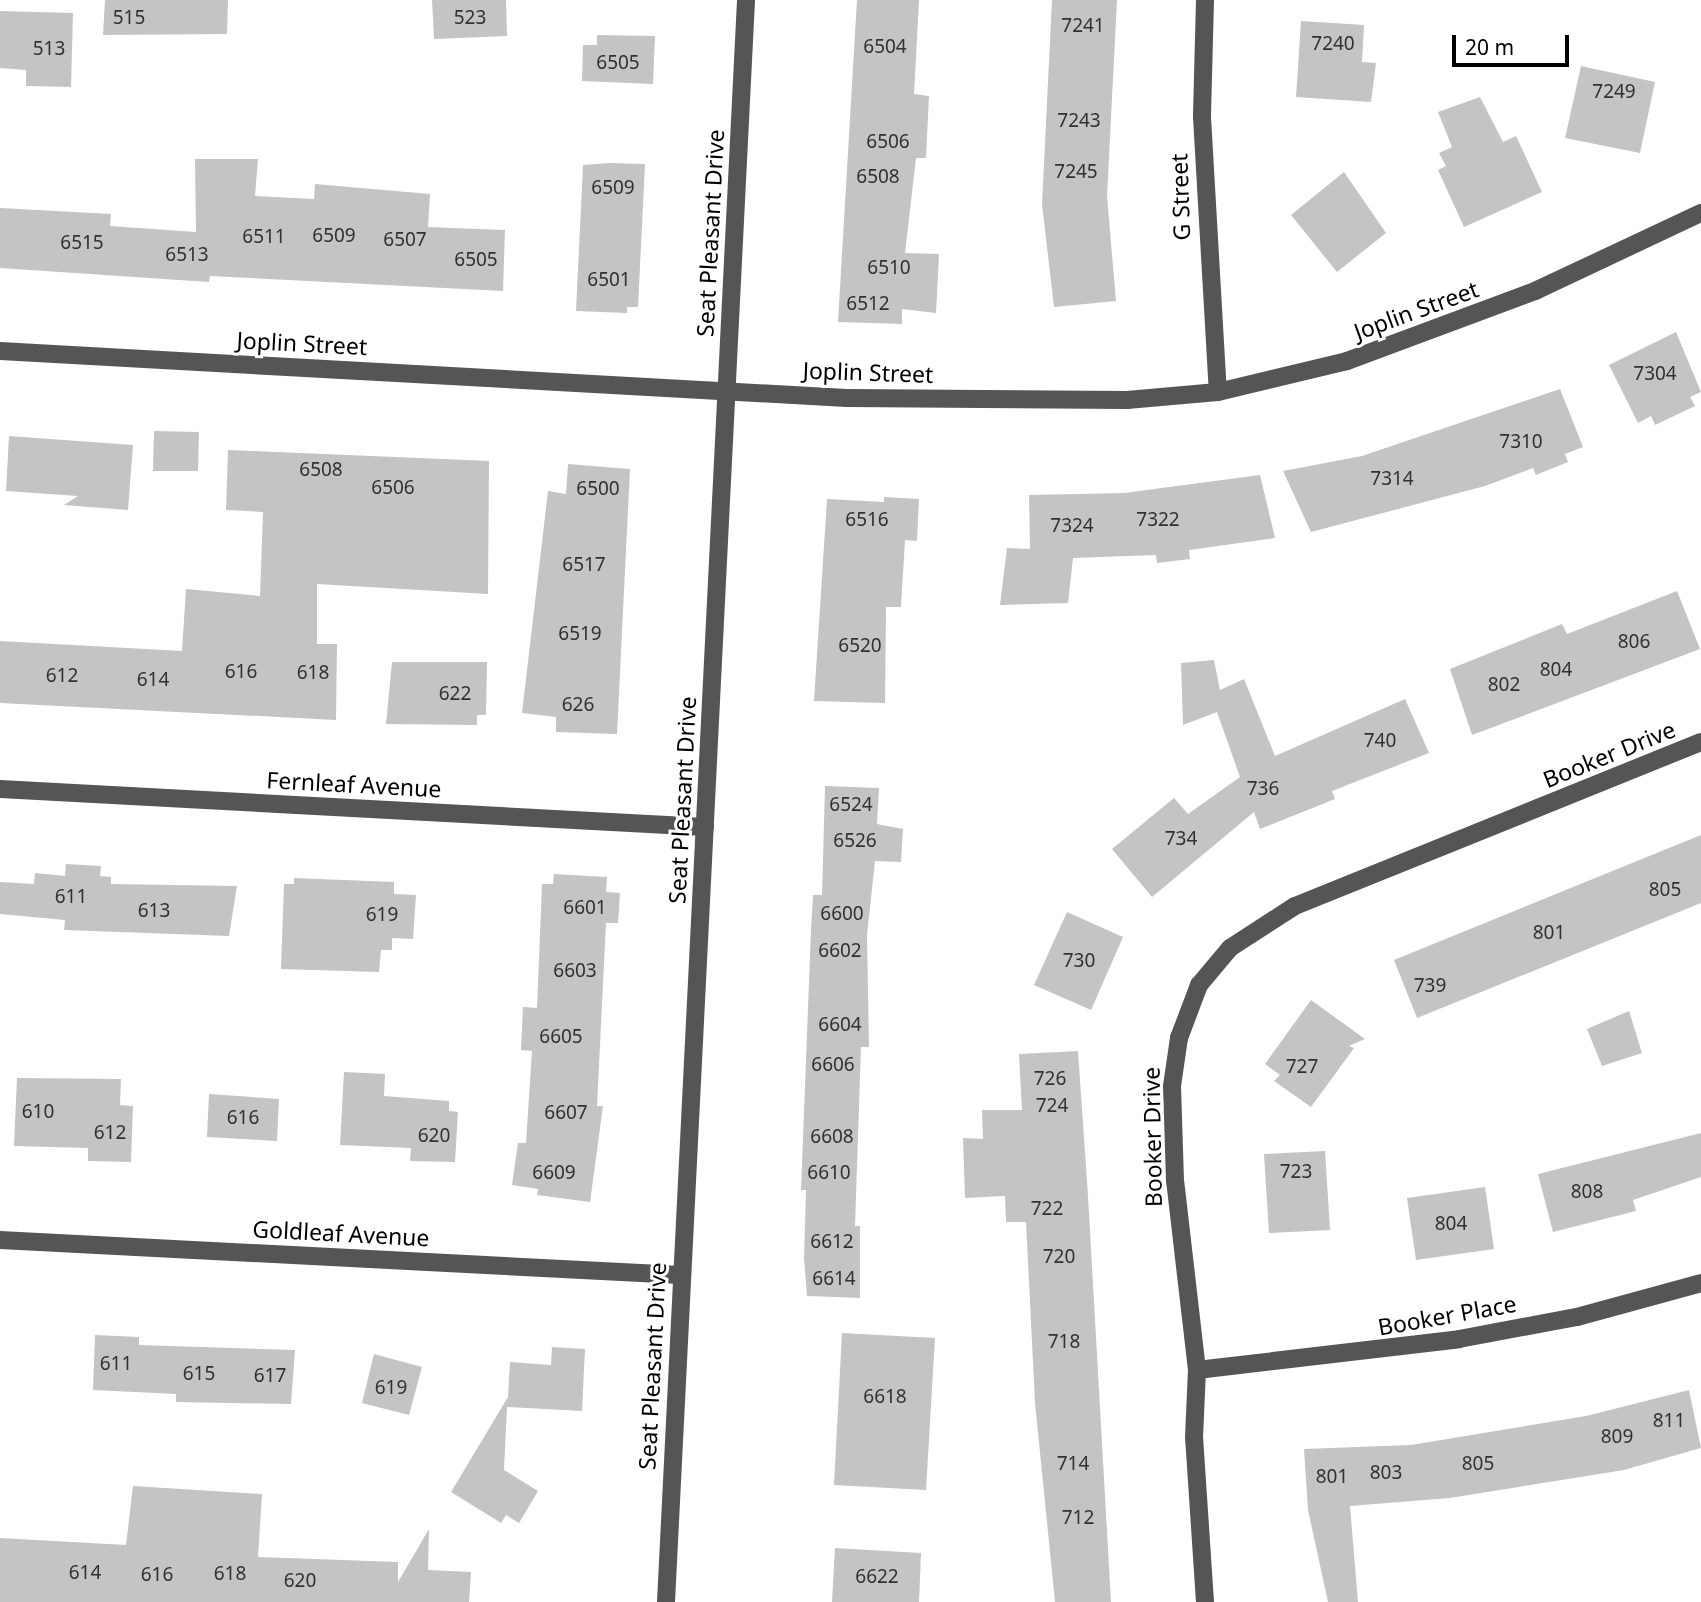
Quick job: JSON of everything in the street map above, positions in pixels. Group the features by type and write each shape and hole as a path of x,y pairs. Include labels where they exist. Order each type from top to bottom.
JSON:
{"street":[{"name":"Seat Pleasant Drive","path":"666,1602 680,1275 746,0"},
{"name":"G Street","path":"1205,0 1202,117 1218,392"},
{"name":"Joplin Street","path":"0,351 726,390 1060,401 1218,392 1347,361 1440,329 1701,213"},
{"name":"Booker Drive","path":"1205,1602 1194,1438 1197,1370 1175,1181 1172,1086 1183,1023 1217,960 1296,906 1701,743"},
{"name":"Fernleaf Avenue","path":"0,789 705,827"},
{"name":"Goldleaf Avenue","path":"0,1240 680,1275"},
{"name":"Booker Place","path":"1197,1370 1459,1339 1577,1317 1701,1283"}],"building":[{"path":"105,0 228,0 227,34 103,35"},
{"path":"432,0 506,0 507,36 434,39"},
{"path":"857,0 919,0 914,94 929,96 926,158 916,158 905,253 939,254 936,313 902,309 902,324 838,322"},
{"path":"1052,0 1117,0 1107,196 1116,301 1054,307 1042,204"},
{"path":"0,11 73,13 71,87 26,86 26,70 0,68"},
{"path":"1301,21 1364,25 1362,62 1376,63 1371,102 1296,97"},
{"path":"597,35 655,36 653,84 582,81 583,45 597,45"},
{"path":"1581,66 1655,82 1640,153 1565,138"},
{"path":"1480,97 1503,142 1516,136 1542,192 1464,227 1438,170 1446,166 1439,153 1452,147 1438,112"},
{"path":"195,159 258,159 255,196 314,199 315,184 430,194 428,227 505,230 503,291 210,276 209,282 0,268 0,208 111,214 110,226 196,232"},
{"path":"645,164 638,307 627,307 627,313 576,311 583,165"},
{"path":"1344,172 1386,233 1337,272 1291,215"},
{"path":"1676,332 1701,392 1690,397 1695,406 1655,425 1651,416 1638,423 1609,365"},
{"path":"1560,389 1583,447 1565,454 1568,462 1536,475 1533,468 1485,486 1311,532 1283,471 1362,456"},
{"path":"154,431 199,432 198,471 153,471"},
{"path":"9,436 133,445 128,510 64,505 78,496 6,491"},
{"path":"228,450 489,461 488,594 317,584 317,644 337,644 336,720 0,703 0,641 182,651 186,589 260,596 263,512 226,510"},
{"path":"568,464 630,469 617,734 556,732 556,717 522,713 548,491 566,494"},
{"path":"1260,475 1275,538 1189,550 1190,559 1157,563 1156,555 1073,558 1068,603 1000,605 1007,548 1030,549 1029,495 1124,493"},
{"path":"884,497 919,499 917,541 905,540 901,607 886,607 885,703 814,701 827,499 884,502"},
{"path":"1677,591 1700,649 1472,735 1450,669 1562,624 1567,634"},
{"path":"1214,660 1220,690 1244,679 1275,756 1405,699 1429,753 1332,791 1335,799 1260,829 1254,812 1152,897 1112,849 1174,798 1188,814 1240,777 1217,712 1183,725 1181,663"},
{"path":"392,662 487,662 486,715 477,715 477,725 386,724"},
{"path":"825,786 879,788 877,824 903,829 901,862 875,861 867,935 869,1047 861,1047 855,1226 860,1226 860,1298 807,1296 804,1259 806,1190 801,1190 811,930 813,895 822,895"},
{"path":"1701,835 1701,903 1417,1018 1394,960"},
{"path":"66,864 101,866 100,876 111,877 111,884 237,886 229,936 64,930 65,920 0,914 0,882 34,884 35,873 65,876"},
{"path":"554,874 607,877 606,892 620,893 618,923 606,923 597,1106 603,1106 590,1202 537,1195 538,1189 512,1185 518,1143 526,1143 532,1051 521,1050 523,1007 537,1008 542,884 553,884"},
{"path":"294,878 394,882 394,894 416,895 413,939 392,938 392,950 381,950 379,972 281,969 284,884 294,884"},
{"path":"1067,912 1123,937 1091,1010 1034,985"},
{"path":"1311,1000 1365,1039 1349,1046 1354,1048 1311,1107 1274,1081 1280,1075 1265,1064"},
{"path":"1629,1011 1642,1053 1602,1066 1587,1029"},
{"path":"1078,1051 1111,1602 1055,1602 1035,1403 1026,1222 1006,1222 1005,1196 965,1198 963,1138 983,1139 982,1110 1022,1110 1019,1054"},
{"path":"344,1072 385,1074 384,1096 449,1101 449,1111 458,1112 455,1162 410,1161 411,1148 340,1145"},
{"path":"17,1078 121,1079 120,1105 133,1106 131,1162 88,1161 88,1148 14,1146"},
{"path":"209,1094 279,1099 277,1141 207,1137"},
{"path":"1701,1133 1701,1177 1633,1200 1636,1211 1553,1232 1538,1174"},
{"path":"1325,1151 1330,1230 1269,1233 1264,1154"},
{"path":"1485,1187 1494,1249 1416,1260 1407,1198"},
{"path":"842,1333 935,1338 926,1490 834,1485"},
{"path":"95,1335 139,1337 139,1345 295,1350 291,1404 176,1402 176,1394 93,1390"},
{"path":"552,1347 585,1349 582,1411 507,1407 504,1470 538,1491 519,1523 506,1515 501,1523 451,1492 508,1397 510,1362 551,1365"},
{"path":"374,1354 422,1367 409,1415 362,1403"},
{"path":"1689,1390 1701,1448 1624,1470 1450,1498 1350,1506 1358,1602 1328,1602 1308,1510 1304,1449 1411,1445 1586,1416"},
{"path":"133,1486 262,1494 258,1557 398,1562 398,1582 429,1529 428,1570 471,1572 469,1602 0,1602 0,1538 126,1545"},
{"path":"835,1548 921,1553 919,1602 832,1602"}]}
